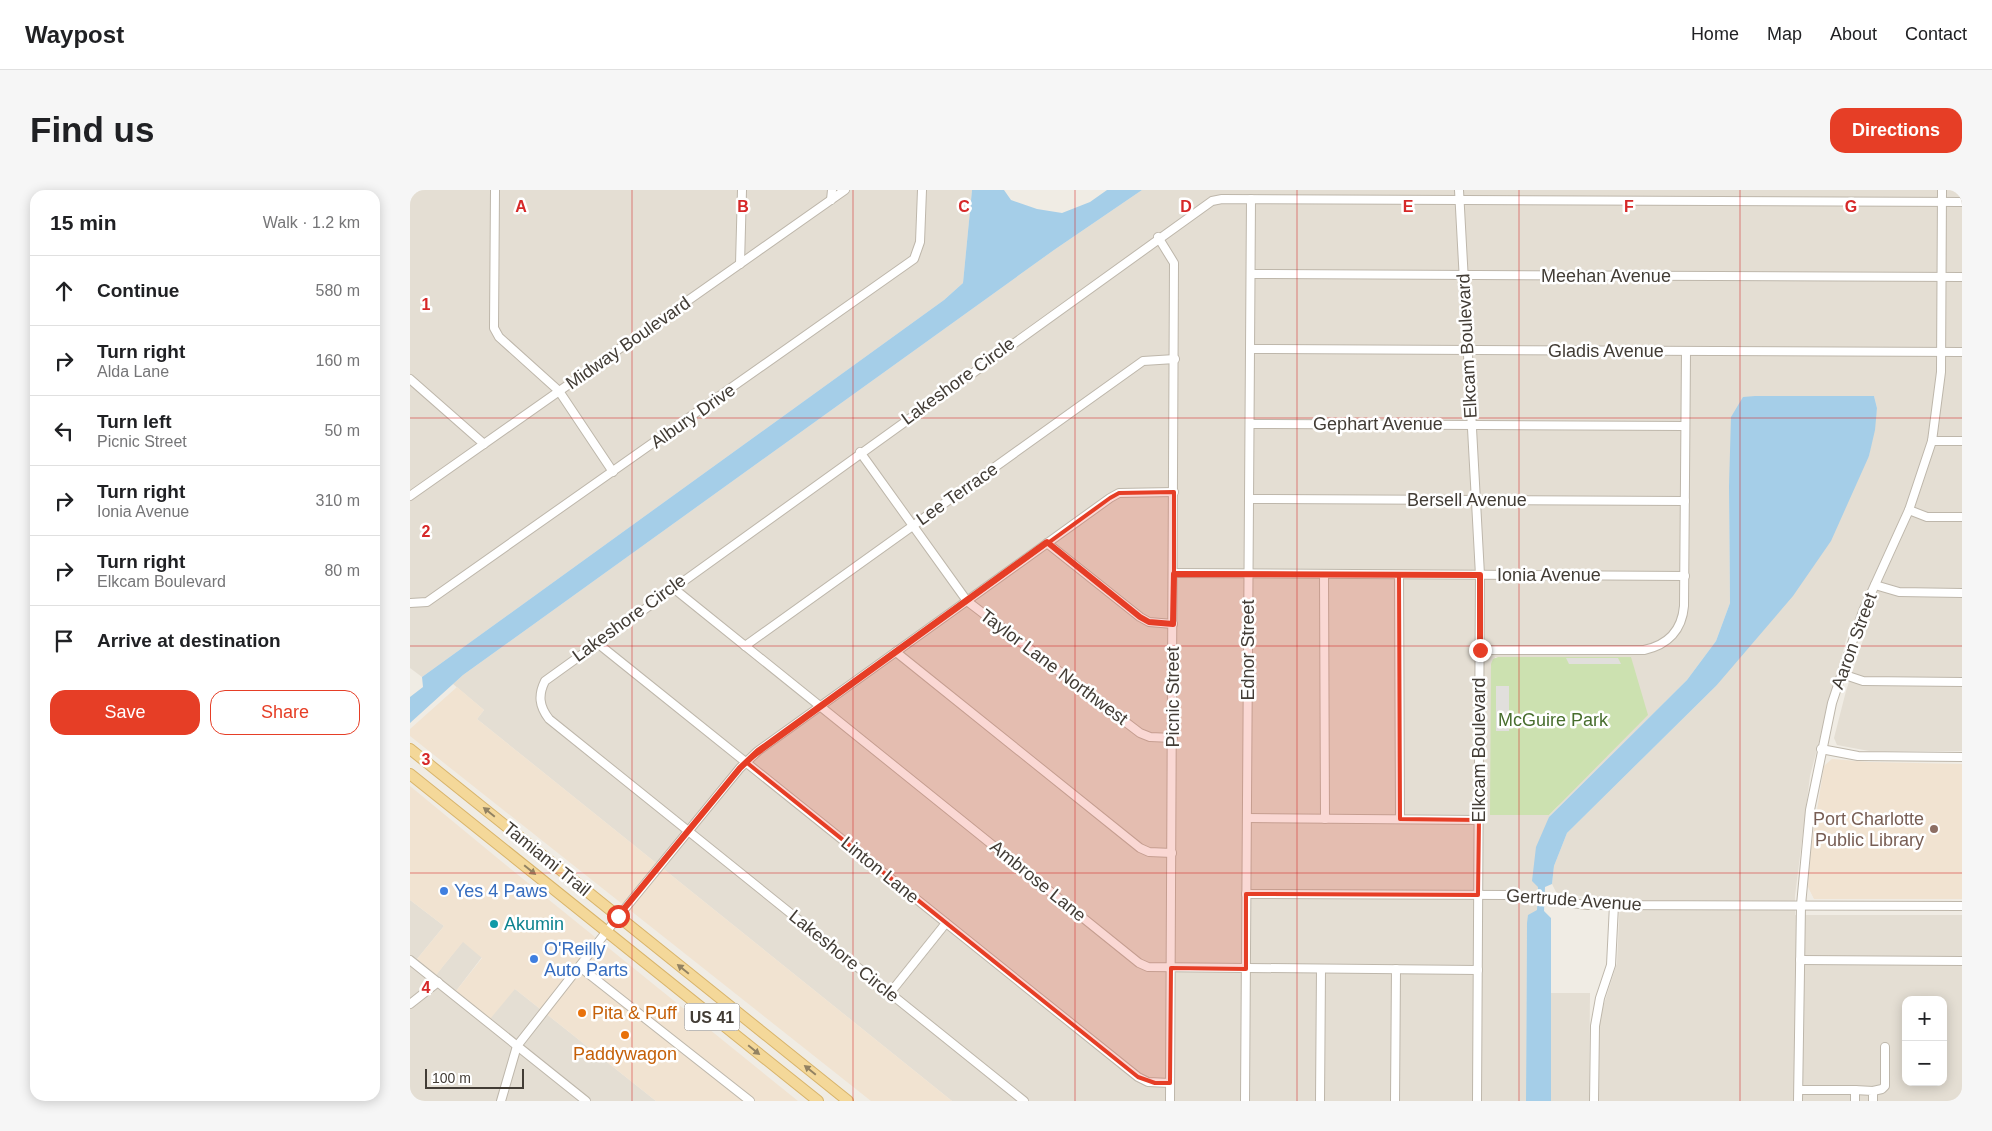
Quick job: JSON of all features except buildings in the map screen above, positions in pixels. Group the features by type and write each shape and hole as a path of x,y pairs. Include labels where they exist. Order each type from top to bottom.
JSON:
{"main road":[{"name":"Tamiami Trail","path":"410,749 848,1101"},
{"name":"Tamiami Trail","path":"410,774 818,1101"}],"street":[{"path":"496,190 494,328 499,337 559,391 613,472"},
{"path":"740,264 742,190"},
{"path":"832,190 832,200"},
{"name":"Midway Boulevard","path":"410,496 846,190"},
{"name":"Albury Drive","path":"410,603 427,602 914,259 920,242 922,190"},
{"name":"Elkcam Boulevard","path":"1459,190 1480,575 1477,1101"},
{"name":"Aaron Street","path":"1798,1101 1801,906 1807,835 1822,749 1842,674 1875,585 1909,510 1932,441 1938,400 1941,352 1942,190"},
{"name":"Lakeshore Circle","path":"1024,1101 549,719 543,710 540,700 545,680 1212,201 1251,199 1962,202"},
{"name":"Ednor Street","path":"1245,1101 1251,199"},
{"name":"Picnic Street","path":"1158,238 1174,263 1170,1101"},
{"name":"Meehan Avenue","path":"1251,274 1962,277"},
{"name":"Gladis Avenue","path":"1250,349 1962,352"},
{"path":"1480,650 1644,650 1662,644 1678,628 1684,615 1686,351"},
{"name":"Lee Terrace","path":"745,646 1143,361 1175,359"},
{"path":"410,379 484,444"},
{"name":"Gephart Avenue","path":"1250,424 1685,426"},
{"path":"1932,441 1962,441"},
{"name":"Taylor Lane Northwest","path":"860,452 967,600 1140,733 1150,737 1173,738"},
{"path":"501,1101 517,1046 618,916 746,762 820,706 1047,542 1119,493 1174,492"},
{"name":"Bersell Avenue","path":"1249,499 1685,501"},
{"path":"1909,510 1927,517 1962,517"},
{"path":"1047,542 1140,617 1149,622 1173,624"},
{"name":"Ionia Avenue","path":"1174,574 1684,576"},
{"path":"1324,574 1325,819"},
{"path":"1399,575 1400,819"},
{"path":"1875,585 1899,592 1962,593"},
{"name":"Ambrose Lane","path":"672,587 1139,962 1148,967 1478,970"},
{"name":"Linton Lane","path":"596,642 1138,1077 1148,1082 1170,1083"},
{"path":"896,652 1140,848 1149,852 1172,853"},
{"path":"1842,674 1864,681 1962,682"},
{"path":"1822,749 1858,756 1962,757"},
{"path":"1247,818 1479,820"},
{"name":"Gertrude Avenue","path":"1246,894 1478,895 1532,897 1578,904 1614,905 1962,906"},
{"path":"1594,1101 1595,1026 1600,998 1610,965 1614,905"},
{"path":"890,994 946,923"},
{"path":"410,960 586,1101"},
{"path":"1800,960 1962,961"},
{"path":"580,967 750,1101"},
{"path":"1320,1101 1321,969"},
{"path":"1395,1101 1396,969"},
{"path":"410,1004 438,982"},
{"path":"1798,1090 1874,1091 1882,1089 1885,1086 1885,1047"},
{"path":"1855,1090 1855,1101"},
{"path":"1873,1101 1874,1091"}],"highlighted area":[{"path":"1174,492 1174,573 1399,575 1400,819 1479,820 1478,895 1246,894 1246,969 1171,968 1170,1083 1155,1083 1138,1077 746,762 1110,498 1119,493"}],"shaded area":[{"path":"410,190 972,190 963,283 944,300 422,677 410,668"},
{"path":"1142,190 1962,190 1962,751 1869,751 1837,745 1834,738 1846,691 1867,628 1851,621 1810,776 1795,896 1795,915 1962,915 1962,1101 1599,1101 1599,1028 1603,1007 1617,963 1620,899 1557,894 1552,884 1554,866 1567,833 1716,686 1869,456 1877,408 1874,396 1743,397 1729,486 1730,603 1716,641 1687,680 1549,817 1538,887 1537,911 1527,923 1526,1101 952,1101 477,719 484,710 453,684 1054,250","holes":["1495,657 1631,657 1558,806 1549,815"]},
{"path":"1566,658 1618,658 1621,664 1569,664"},
{"path":"1496,686 1509,686 1509,731 1496,731"},
{"path":"457,687 484,710 477,719 952,1101 871,1101 410,736 410,729"},
{"path":"1832,759 1869,762 1962,764 1962,899 1814,899 1808,887 1809,860 1824,766"},
{"path":"410,786 798,1101 656,1101 515,989 490,1019 456,991 482,958 463,942 436,975 417,959 444,926 410,900"},
{"path":"410,900 444,926 417,959 436,975 463,941 482,957 456,991 515,989 656,1101 410,1101"},
{"path":"1551,993 1590,993 1589,1101 1551,1101"}],"green space":[{"name":"McGuire Park","path":"1498,657 1631,657 1648,715 1549,815 1490,815 1491,664 1493,659"}],"water":[{"path":"972,190 1004,190 1011,200 1037,209 1062,213 1090,202 1107,190 1142,190 1054,250 463,675 410,723 410,697 423,687 422,677 944,300 963,283"},
{"path":"1874,396 1877,408 1875,430 1869,456 1831,541 1793,596 1716,686 1567,833 1554,866 1552,884 1545,887 1544,911 1551,918 1551,1101 1526,1101 1527,923 1528,915 1537,910 1538,887 1532,881 1536,847 1549,817 1687,680 1716,641 1730,603 1729,486 1731,417 1743,397"}],"place":[{"name":"Port Charlotte Public Library","path":"1934,829"},
{"name":"Yes 4 Paws","path":"444,891"},
{"name":"Akumin","path":"494,924"},
{"name":"O'Reilly Auto Parts","path":"534,959"},
{"name":"Pita & Puff","path":"582,1013"},
{"name":"Paddywagon","path":"625,1035"}],"route":[{"path":"618,916 740,768 758,751 1047,542 1140,617 1149,622 1173,624 1174,574 1480,575 1480,650"}]}
